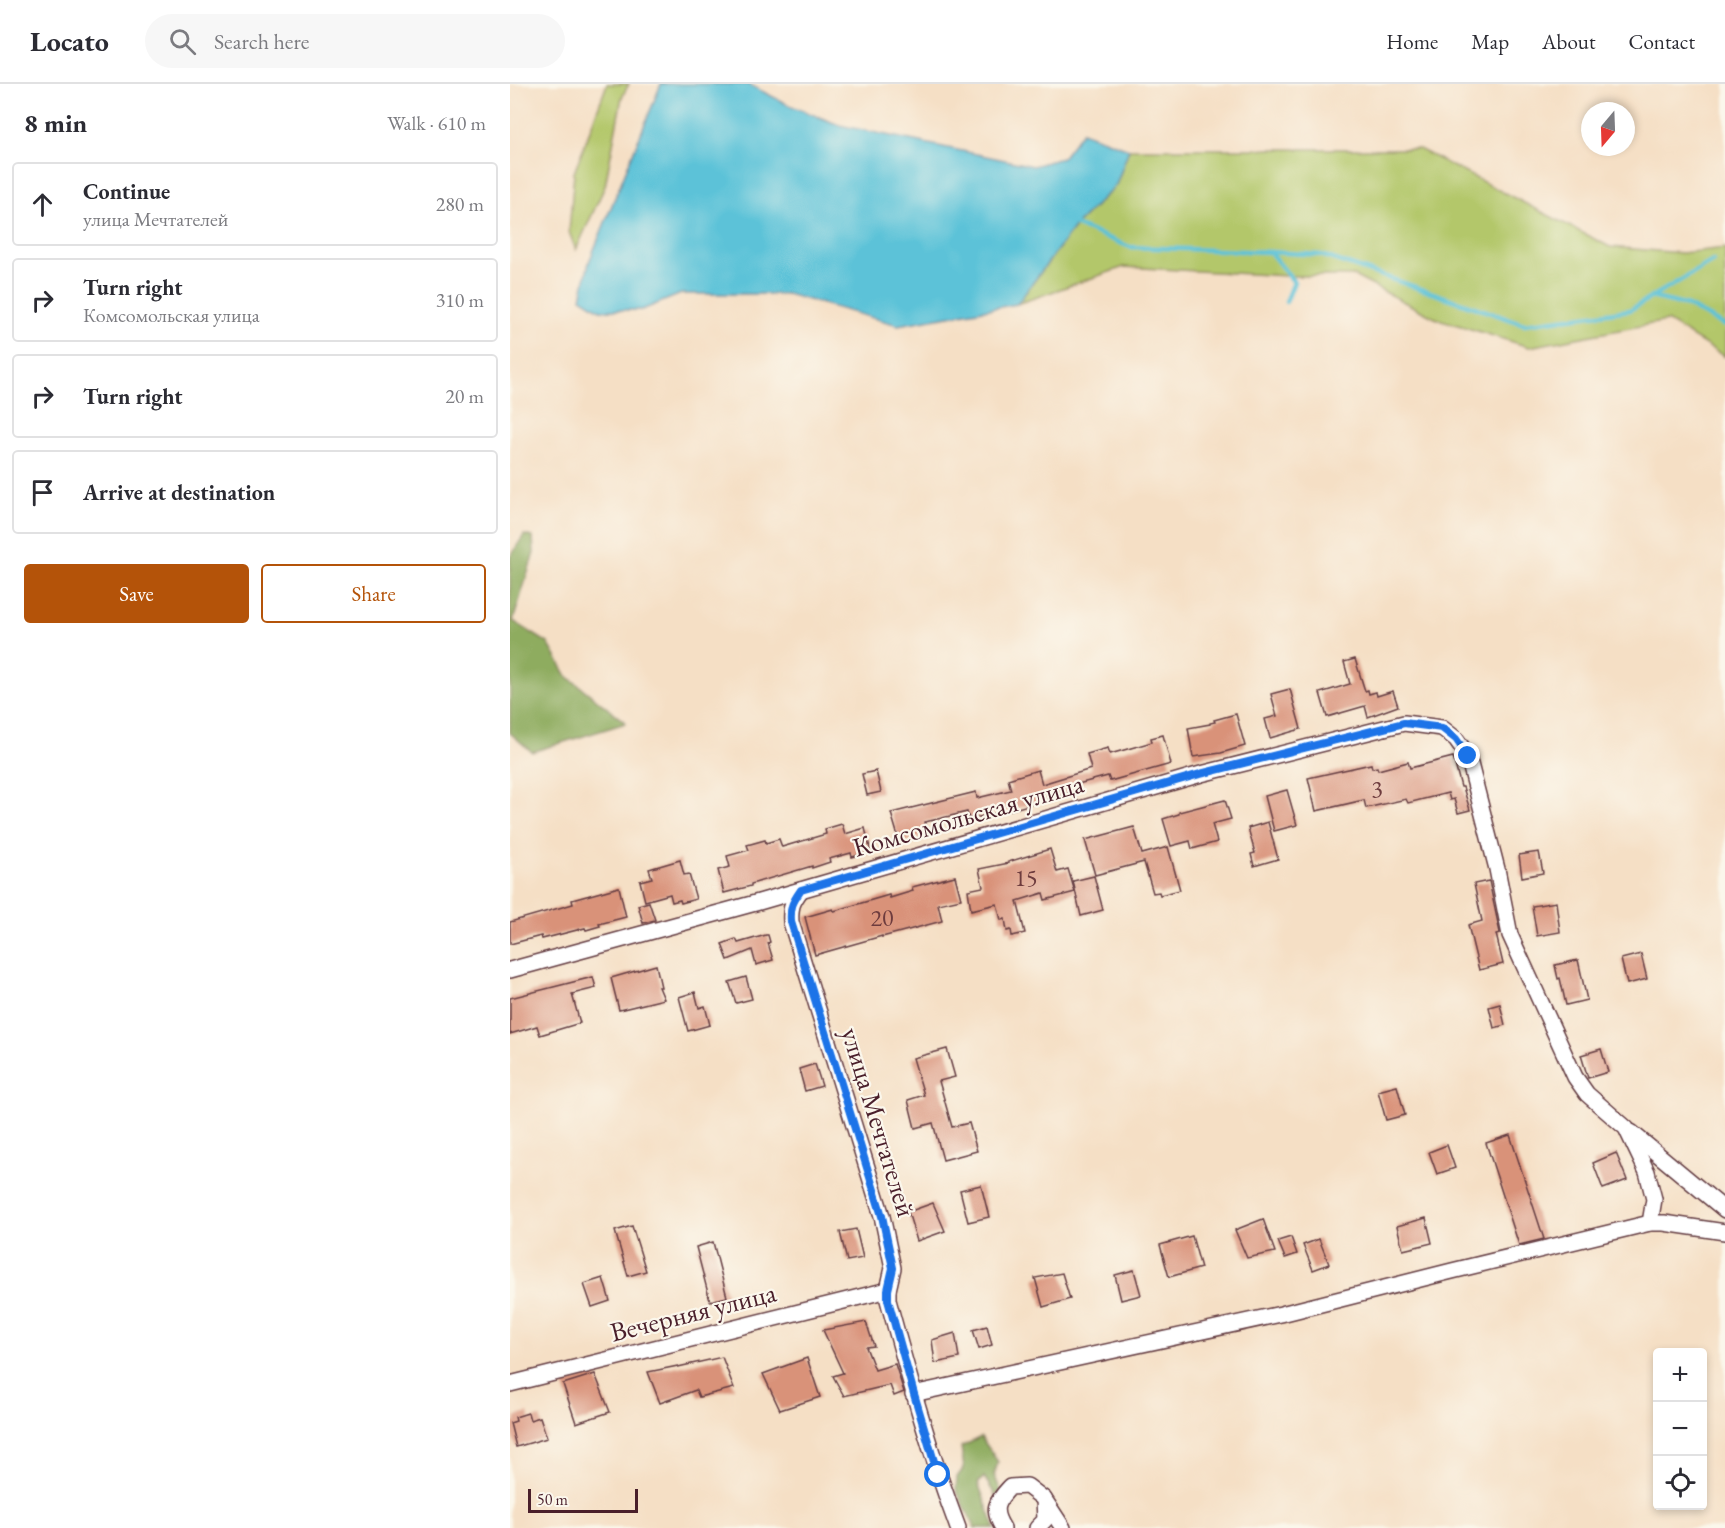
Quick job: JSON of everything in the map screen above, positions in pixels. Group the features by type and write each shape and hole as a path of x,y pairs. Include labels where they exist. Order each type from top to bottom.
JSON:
{"street":[{"name":"Комсомольская улица","path":"510,970 759,902 1200,774 1393,725 1404,723 1442,728 1456,739 1468,756 1497,869 1510,935 1575,1077 1587,1094 1626,1128"},
{"path":"791,922 790,911 801,890"},
{"path":"759,902 781,912 791,922"},
{"name":"улица Мечтателей","path":"791,922 882,1216 893,1268 888,1300 938,1475 958,1528"},
{"path":"1626,1128 1725,1210"},
{"path":"1626,1128 1647,1172 1654,1199 1650,1223"},
{"path":"914,1394 1281,1314 1650,1223 1664,1222 1725,1232"},
{"name":"Вечерняя улица","path":"510,1384 888,1290"},
{"path":"1003,1528 996,1517 997,1501 1010,1487 1027,1486 1044,1499 1063,1528"},
{"path":"1037,1528 1045,1520 1044,1499"}],"green space":[{"path":"607,84 629,84 622,97 605,186 576,250 569,232 574,173"},
{"path":"1129,149 1419,149 1610,247 1682,253 1725,248 1725,357 1667,321 1529,347 1435,318 1354,276 1287,276 1124,267 1017,304 1076,225 1116,185"},
{"path":"524,535 533,537 534,553 513,621 548,643 567,676 626,723 532,752 510,733 510,557"},
{"path":"981,1437 998,1462 994,1475 1001,1491 996,1496 984,1477 978,1483 995,1528 975,1528 956,1490 957,1477 964,1468 961,1447"}],"water":[{"path":"661,84 748,84 789,105 839,125 1033,166 1062,158 1082,132 1129,149 1116,185 1076,225 1017,304 898,325 787,294 681,294 642,310 600,310 581,298 589,262"}],"building":[{"path":"1355,659 1365,691 1368,690 1369,694 1376,692 1377,696 1393,691 1398,706 1368,717 1365,706 1327,717 1320,693 1350,684 1344,662"},
{"path":"1290,689 1301,729 1270,738 1265,719 1277,716 1271,694"},
{"path":"1236,714 1245,746 1221,753 1193,757 1188,728 1210,724 1215,722 1214,720"},
{"path":"1163,735 1171,764 1110,781 1108,776 1074,785 1076,791 1007,811 969,819 967,812 925,822 928,835 900,843 891,813 976,792 977,798 1011,790 1008,779 1038,770 1042,784 1091,769 1087,754 1108,748 1110,754 1152,742 1151,738"},
{"path":"1453,757 1470,810 1458,813 1454,799 1450,800 1448,793 1408,803 1406,799 1366,808 1364,800 1316,811 1308,778 1371,764 1372,768 1377,767 1378,770 1408,762 1410,768"},
{"path":"876,771 881,792 867,795 862,774"},
{"path":"1287,790 1297,825 1274,831 1265,796"},
{"path":"1225,800 1231,819 1212,824 1217,842 1192,849 1190,841 1171,846 1163,819 1179,814 1179,812"},
{"path":"1268,822 1278,859 1254,866 1251,854 1255,853 1248,828"},
{"path":"842,824 845,834 865,828 871,852 852,857 851,853 829,859 830,862 812,868 812,866 724,893 718,870 730,867 727,856 749,850 747,845 765,840 766,843 779,839 782,847 826,834 825,829"},
{"path":"1134,827 1142,854 1168,847 1180,890 1160,895 1159,892 1153,893 1144,862 1095,875 1085,840"},
{"path":"1050,849 1057,872 1068,869 1075,892 1045,900 1043,893 1017,901 1025,933 1012,936 1011,930 1007,931 1005,919 1001,920 997,904 971,910 968,890 983,887 979,869 1009,863"},
{"path":"1539,852 1543,873 1522,877 1519,855"},
{"path":"680,860 684,875 689,874 696,899 681,903 680,900 672,902 670,894 645,901 640,881 652,878 649,869"},
{"path":"955,876 961,899 938,904 942,921 815,955 805,917 889,895 890,898 913,891 912,887"},
{"path":"1094,876 1103,910 1081,916 1073,881"},
{"path":"1489,881 1500,933 1496,934 1503,964 1479,970 1468,925 1482,921 1474,884"},
{"path":"619,887 626,917 586,930 585,928 542,939 541,936 510,944 510,922 573,904 572,900"},
{"path":"649,902 655,920 643,923 638,905"},
{"path":"1556,902 1560,932 1537,936 1532,906"},
{"path":"766,935 770,942 768,943 773,960 756,965 752,950 728,960 722,944 736,939 738,943"},
{"path":"1641,954 1647,979 1627,984 1621,959"},
{"path":"1578,960 1587,1000 1566,1005 1555,965"},
{"path":"656,965 661,987 659,987 664,999 619,1010 611,978"},
{"path":"593,977 596,988 572,994 580,1023 540,1035 537,1026 510,1034 510,998"},
{"path":"746,977 752,999 736,1003 729,982"},
{"path":"695,992 699,1008 705,1006 710,1025 688,1031 679,997"},
{"path":"1500,1004 1505,1025 1494,1028 1489,1007"},
{"path":"947,1049 955,1077 939,1081 952,1127 969,1123 977,1151 943,1160 933,1123 915,1128 908,1100 924,1095 913,1058"},
{"path":"1601,1049 1608,1072 1588,1078 1581,1055"},
{"path":"815,1064 822,1086 805,1091 799,1069"},
{"path":"1397,1086 1405,1115 1386,1120 1378,1091"},
{"path":"1510,1135 1544,1239 1519,1245 1486,1143"},
{"path":"1447,1145 1455,1168 1437,1174 1429,1152"},
{"path":"1616,1153 1627,1180 1603,1189 1593,1163"},
{"path":"981,1185 989,1217 968,1222 960,1190"},
{"path":"933,1203 945,1231 917,1241 908,1212"},
{"path":"1426,1218 1432,1243 1403,1250 1397,1226"},
{"path":"1263,1219 1275,1252 1247,1258 1235,1230"},
{"path":"632,1226 646,1271 628,1276 615,1231"},
{"path":"856,1229 863,1258 847,1261 840,1232"},
{"path":"1192,1236 1201,1268 1169,1277 1160,1245"},
{"path":"1291,1237 1297,1254 1285,1258 1278,1241"},
{"path":"1319,1239 1329,1264 1313,1270 1303,1245"},
{"path":"713,1242 727,1297 710,1301 696,1247"},
{"path":"1134,1270 1141,1295 1121,1300 1115,1275"},
{"path":"1062,1273 1070,1299 1043,1307 1035,1278"},
{"path":"603,1278 610,1301 592,1307 584,1284"},
{"path":"866,1322 874,1346 866,1347 875,1370 895,1364 904,1392 894,1396 890,1385 844,1396 833,1376 843,1373 823,1330"},
{"path":"987,1326 992,1345 979,1349 973,1330"},
{"path":"955,1333 959,1358 935,1363 932,1340"},
{"path":"722,1357 734,1388 699,1397 696,1390 660,1403 648,1372"},
{"path":"807,1358 820,1397 780,1410 763,1374"},
{"path":"595,1374 610,1412 576,1423 563,1384"},
{"path":"528,1413 530,1420 540,1417 547,1438 516,1447 510,1423 516,1421 515,1417"}],"waterway":[{"path":"1076,225 1130,247 1321,255 1524,324 1630,310 1713,261"},
{"path":"1270,252 1294,282 1286,302"},
{"path":"1651,297 1688,306 1725,326"}],"route":[{"path":"938,1475 888,1300 893,1268 882,1216 791,922 790,911 801,890 1200,774 1404,723 1442,728 1456,739 1468,756"}]}
